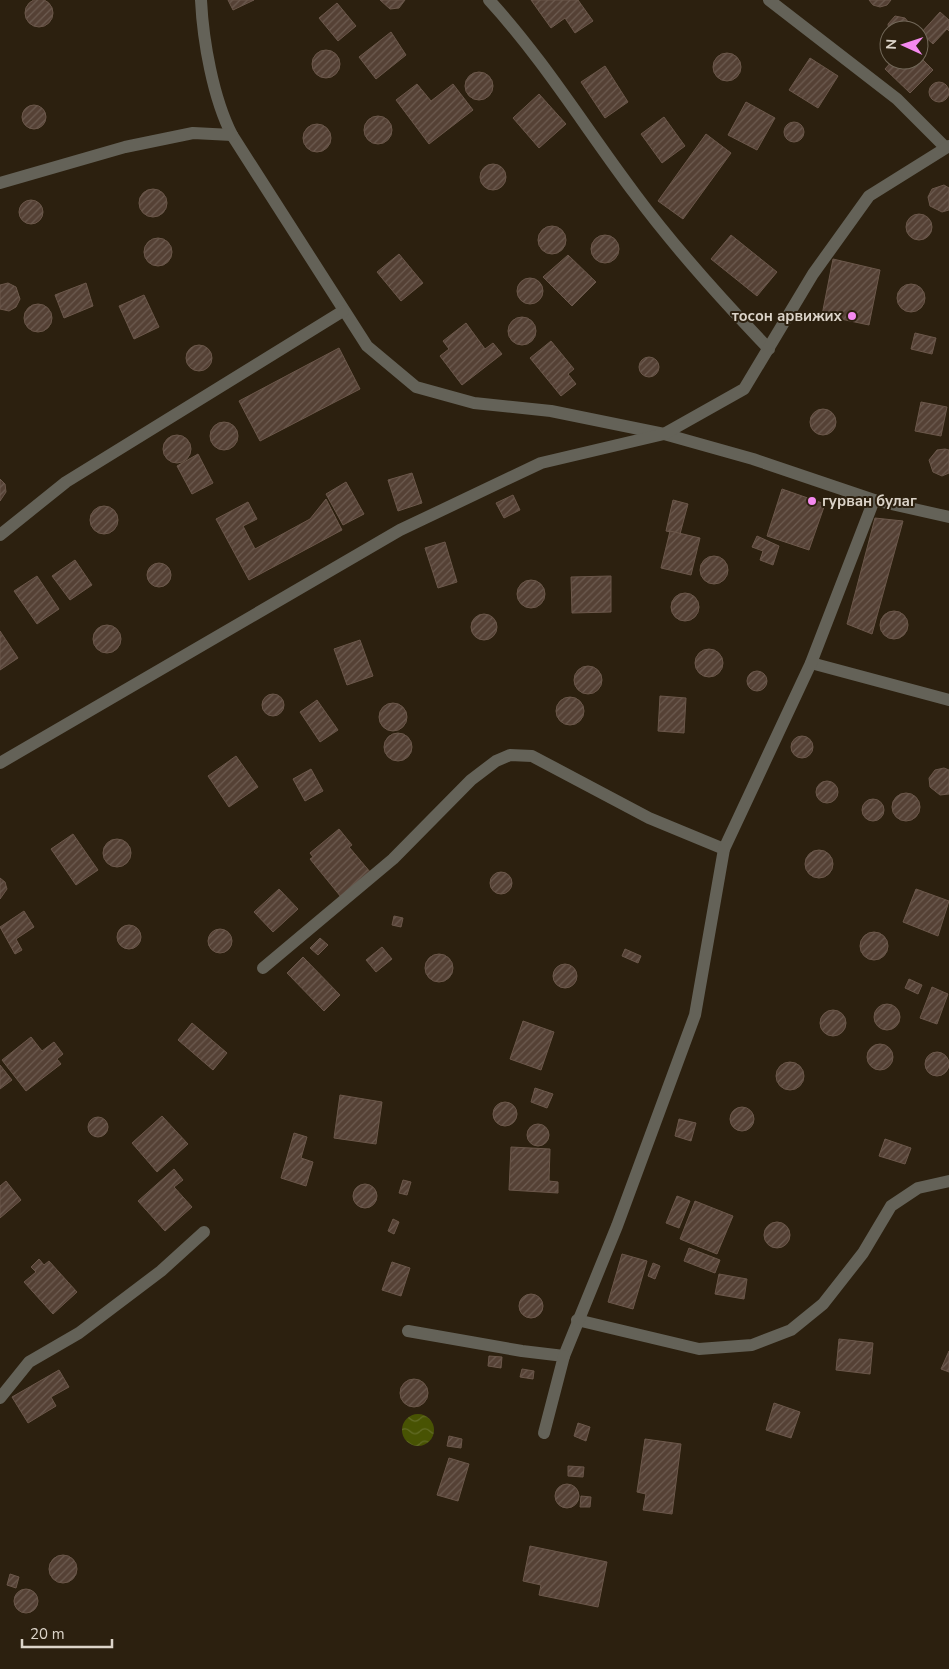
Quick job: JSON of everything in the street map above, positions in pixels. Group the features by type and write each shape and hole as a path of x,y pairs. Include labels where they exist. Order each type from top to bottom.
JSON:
{"street":[{"path":"201,0 203,32 224,119 232,135 367,346 416,388 474,403 550,411 664,434 753,459 874,500 949,517"},
{"path":"489,0 523,38 636,196 719,294 770,349"},
{"path":"0,763 400,530 541,463 664,434 744,389 770,349 813,274 869,196 947,146 897,99 769,0"},
{"path":"0,183 125,146 193,133 232,135"},
{"path":"0,535 66,482 343,311"},
{"path":"544,1433 564,1356 577,1320 617,1226 695,1015 724,849 811,663 874,500"},
{"path":"811,663 949,700"},
{"path":"263,968 394,860 471,780 496,761 510,755 532,756 649,818 724,849"},
{"path":"577,1320 699,1349 752,1345 791,1330 823,1304 863,1253 891,1206 918,1188 949,1181"},
{"path":"0,1398 29,1362 79,1333 161,1270 204,1232"},
{"path":"408,1331 564,1356"}],"water":[{"path":"418,1414 430,1418 434,1430 430,1442 418,1446 406,1442 402,1430 406,1418"}],"building":[{"path":"39,-1 49,3 53,13 49,23 39,27 29,23 25,13 29,3"},
{"path":"228,0 254,0 233,10"},
{"path":"380,0 405,0 399,8 390,9"},
{"path":"531,0 578,0 593,21 575,33 565,18 551,28"},
{"path":"869,0 891,0 887,5 880,7 873,5"},
{"path":"337,3 356,26 338,41 319,18"},
{"path":"940,12 949,20 949,31 947,29 933,44 929,40 929,24"},
{"path":"895,16 907,20 892,20"},
{"path":"391,32 406,55 376,79 359,57"},
{"path":"326,50 336,54 340,64 336,74 326,78 316,74 312,64 316,54"},
{"path":"727,53 737,57 741,67 737,77 727,81 717,77 713,67 717,57"},
{"path":"810,58 838,76 818,108 789,90"},
{"path":"605,66 628,102 605,118 581,82"},
{"path":"929,66 933,70 910,93 886,70 929,70"},
{"path":"479,72 489,76 493,86 489,96 479,100 469,96 465,86 469,76"},
{"path":"939,82 946,85 949,92 946,99 939,102 932,99 929,92 932,85"},
{"path":"417,84 431,101 453,84 473,110 429,144 396,100"},
{"path":"539,94 566,124 539,148 513,118"},
{"path":"746,102 775,118 757,150 728,135"},
{"path":"34,105 39,106 45,112 45,122 39,128 34,129 29,128 23,122 22,117 23,112 29,106"},
{"path":"378,116 388,120 392,130 388,140 378,144 368,140 364,130 368,120"},
{"path":"664,117 685,146 662,163 641,134"},
{"path":"794,122 801,125 804,132 801,139 794,142 787,139 784,132 787,125"},
{"path":"317,124 327,128 331,138 327,148 317,152 307,148 303,138 307,128"},
{"path":"706,134 731,153 683,219 658,201"},
{"path":"493,164 503,167 506,177 503,187 493,190 483,187 480,177 483,167"},
{"path":"944,185 949,188 949,210 942,212 930,206 928,197 932,189"},
{"path":"153,189 163,193 167,203 163,213 153,217 143,213 139,203 143,193"},
{"path":"31,200 40,203 43,212 40,221 31,224 22,221 19,212 22,203"},
{"path":"919,214 929,217 932,227 929,237 919,240 909,237 906,227 909,217"},
{"path":"552,226 562,230 566,240 562,250 552,254 542,250 538,240 542,230"},
{"path":"605,235 615,239 619,249 615,259 605,263 595,259 591,249 595,239"},
{"path":"731,235 777,272 757,296 711,259"},
{"path":"158,238 168,242 172,252 168,262 158,266 148,262 144,252 148,242"},
{"path":"399,254 423,283 401,301 377,272"},
{"path":"568,255 596,282 572,306 543,277"},
{"path":"833,259 880,270 869,325 822,315"},
{"path":"530,278 540,281 543,291 540,301 530,304 520,301 517,291 520,281"},
{"path":"8,283 16,287 20,299 16,307 9,311 0,309 0,285"},
{"path":"86,283 93,306 64,318 55,295"},
{"path":"911,284 921,288 925,298 921,308 911,312 901,308 897,298 901,288"},
{"path":"144,295 159,327 134,339 119,306"},
{"path":"38,304 48,308 52,318 48,328 38,332 28,328 24,318 28,308"},
{"path":"522,317 532,321 536,331 532,341 522,345 512,341 508,331 512,321"},
{"path":"466,323 485,349 493,343 502,354 462,385 440,356 449,349 443,341"},
{"path":"915,333 936,338 932,354 911,349"},
{"path":"551,341 574,369 568,374 576,384 561,396 530,358"},
{"path":"199,345 209,348 212,358 209,368 199,371 189,368 186,358 189,348"},
{"path":"339,348 360,389 260,441 239,401"},
{"path":"649,357 656,360 659,367 656,374 649,377 642,374 639,367 642,360"},
{"path":"921,402 947,407 941,436 915,431"},
{"path":"823,409 833,412 836,422 833,432 823,435 813,432 810,422 813,412"},
{"path":"224,422 234,426 238,436 234,446 224,450 214,446 210,436 214,426"},
{"path":"177,435 187,439 191,449 187,459 177,463 167,459 163,449 167,439"},
{"path":"937,450 949,450 949,473 942,476 933,472 929,460"},
{"path":"198,454 213,483 192,494 177,466"},
{"path":"412,473 422,503 398,511 388,480"},
{"path":"0,479 5,484 6,492 0,501"},
{"path":"346,482 364,514 343,525 326,494"},
{"path":"782,489 825,504 809,550 767,536"},
{"path":"513,495 520,510 504,518 496,503"},
{"path":"326,499 342,530 249,580 216,519 248,502 257,519 243,526 255,549 310,519"},
{"path":"673,500 688,504 680,534 666,531"},
{"path":"104,506 114,510 118,520 114,530 104,534 94,530 90,520 94,510"},
{"path":"875,518 903,521 872,634 847,624"},
{"path":"670,531 700,538 691,575 661,568"},
{"path":"757,536 779,546 773,565 760,560 763,551 752,547"},
{"path":"445,542 457,582 438,588 425,548"},
{"path":"714,556 724,560 728,570 724,580 714,584 704,580 700,570 704,560"},
{"path":"75,560 92,585 70,600 52,576"},
{"path":"159,563 164,564 170,570 170,580 164,586 159,587 154,586 148,580 147,575 148,570 154,564"},
{"path":"37,576 59,609 37,624 14,591"},
{"path":"611,576 611,612 572,613 571,577"},
{"path":"531,580 541,584 545,594 541,604 531,608 521,604 517,594 521,584"},
{"path":"685,593 695,597 699,607 695,617 685,621 675,617 671,607 675,597"},
{"path":"894,611 904,615 908,625 904,635 894,639 884,635 880,625 884,615"},
{"path":"484,614 493,618 497,627 493,636 484,640 475,636 471,627 475,618"},
{"path":"107,625 117,629 121,639 117,649 107,653 97,649 93,639 97,629"},
{"path":"0,631 18,658 0,670"},
{"path":"360,640 373,676 347,685 334,649"},
{"path":"709,649 719,653 723,663 719,673 709,677 699,673 695,663 699,653"},
{"path":"588,666 598,670 602,680 598,690 588,694 578,690 574,680 578,670"},
{"path":"753,671 761,671 767,677 767,685 761,691 753,691 747,685 747,677"},
{"path":"273,694 281,697 284,705 281,713 273,716 265,713 262,705 265,697"},
{"path":"660,696 686,698 684,733 658,731"},
{"path":"570,697 580,701 584,711 580,721 570,725 560,721 556,711 560,701"},
{"path":"317,700 338,730 320,742 300,712"},
{"path":"393,703 403,707 407,717 403,727 393,731 383,727 379,717 383,707"},
{"path":"398,733 408,737 412,747 408,757 398,761 388,757 384,747 388,737"},
{"path":"802,736 810,739 813,747 810,755 802,758 794,755 791,747 794,739"},
{"path":"236,756 258,787 229,807 208,776"},
{"path":"944,768 949,770 949,794 940,795 930,787 929,778 935,770"},
{"path":"311,769 323,791 305,801 293,779"},
{"path":"827,781 835,784 838,792 835,800 827,803 819,800 816,792 819,784"},
{"path":"906,793 916,797 920,807 916,817 906,821 896,817 892,807 896,797"},
{"path":"869,799 877,799 884,806 884,814 877,821 869,821 862,814 862,806"},
{"path":"339,829 352,845 349,847 371,873 341,897 310,859 313,857 310,853"},
{"path":"73,834 98,870 76,885 51,849"},
{"path":"117,839 127,843 131,853 127,863 117,867 107,863 103,853 107,843"},
{"path":"819,850 829,854 833,864 829,874 819,878 809,874 805,864 809,854"},
{"path":"501,872 509,875 512,883 509,891 501,894 493,891 490,883 493,875"},
{"path":"0,878 5,882 7,889 0,899"},
{"path":"279,889 298,909 273,932 254,912"},
{"path":"916,889 949,901 938,936 903,922"},
{"path":"24,911 34,927 16,939 22,950 15,954 0,927"},
{"path":"394,916 403,918 401,927 392,925"},
{"path":"129,925 138,928 141,937 138,946 129,949 120,946 117,937 120,928"},
{"path":"220,929 229,932 232,941 229,950 220,953 211,950 208,941 211,932"},
{"path":"874,932 884,936 888,946 884,956 874,960 864,956 860,946 864,936"},
{"path":"320,938 328,945 318,955 310,948"},
{"path":"382,947 392,959 376,972 366,960"},
{"path":"625,949 641,956 638,963 622,956"},
{"path":"439,954 449,958 453,968 449,978 439,982 429,978 425,968 429,958"},
{"path":"303,957 340,995 324,1011 287,973"},
{"path":"565,964 574,967 577,976 574,985 565,988 556,985 553,976 556,967"},
{"path":"909,979 922,985 918,994 905,988"},
{"path":"932,987 948,994 937,1024 920,1018"},
{"path":"887,1004 896,1008 900,1017 896,1026 887,1030 878,1026 874,1017 878,1008"},
{"path":"833,1010 842,1014 846,1023 842,1032 833,1036 824,1032 820,1023 824,1014"},
{"path":"523,1021 554,1032 541,1070 510,1059"},
{"path":"192,1023 227,1053 213,1070 178,1040"},
{"path":"31,1037 42,1051 54,1042 63,1054 57,1059 61,1064 26,1091 2,1060"},
{"path":"880,1044 889,1048 893,1057 889,1066 880,1070 871,1066 867,1057 871,1048"},
{"path":"937,1052 946,1055 949,1064 946,1073 937,1076 928,1073 925,1064 928,1055"},
{"path":"790,1062 800,1066 804,1076 800,1086 790,1090 780,1086 776,1076 780,1066"},
{"path":"0,1065 12,1080 0,1089"},
{"path":"535,1088 553,1094 547,1108 531,1102"},
{"path":"340,1095 382,1102 376,1144 334,1138"},
{"path":"505,1102 513,1106 517,1114 513,1122 505,1126 497,1122 493,1114 497,1106"},
{"path":"742,1107 751,1110 754,1119 751,1128 742,1131 733,1128 730,1119 733,1110"},
{"path":"162,1116 188,1144 157,1172 132,1143"},
{"path":"98,1117 105,1120 108,1127 105,1134 98,1137 91,1134 88,1127 91,1120"},
{"path":"679,1119 696,1123 691,1141 675,1136"},
{"path":"538,1124 546,1127 549,1135 546,1143 538,1146 530,1143 527,1135 530,1127"},
{"path":"294,1133 307,1137 301,1158 313,1162 306,1186 281,1178"},
{"path":"885,1139 911,1148 905,1164 879,1156"},
{"path":"511,1147 550,1149 549,1181 558,1182 558,1193 509,1190"},
{"path":"174,1169 183,1180 174,1187 192,1207 165,1231 138,1201"},
{"path":"403,1180 411,1182 407,1195 399,1193"},
{"path":"6,1181 21,1200 0,1218 0,1186"},
{"path":"365,1184 374,1187 377,1196 374,1205 365,1208 356,1205 353,1196 356,1187"},
{"path":"677,1196 690,1201 679,1228 666,1223"},
{"path":"695,1201 733,1216 717,1254 680,1239"},
{"path":"393,1219 399,1222 394,1234 388,1231"},
{"path":"777,1222 786,1226 790,1235 786,1244 777,1248 768,1244 764,1235 768,1226"},
{"path":"689,1248 720,1260 715,1273 684,1261"},
{"path":"622,1254 647,1261 633,1309 608,1302"},
{"path":"39,1259 44,1265 49,1261 77,1292 53,1314 24,1282 36,1272 31,1267"},
{"path":"392,1262 410,1268 401,1296 382,1290"},
{"path":"653,1263 660,1266 655,1279 648,1276"},
{"path":"719,1274 747,1279 744,1299 715,1294"},
{"path":"531,1294 540,1297 543,1306 540,1315 531,1318 522,1315 519,1306 522,1297"},
{"path":"839,1339 873,1343 870,1374 836,1370"},
{"path":"949,1351 949,1372 941,1369"},
{"path":"489,1356 502,1357 501,1368 488,1366"},
{"path":"522,1369 534,1371 533,1379 520,1377"},
{"path":"59,1370 69,1387 51,1397 56,1406 28,1423 12,1397"},
{"path":"414,1379 424,1383 428,1393 424,1403 414,1407 404,1403 400,1393 404,1383"},
{"path":"774,1403 800,1412 791,1438 766,1430"},
{"path":"578,1423 590,1427 586,1441 574,1436"},
{"path":"449,1436 462,1439 461,1448 447,1446"},
{"path":"645,1439 681,1444 672,1514 643,1510 646,1494 637,1492"},
{"path":"449,1458 469,1464 458,1501 437,1495"},
{"path":"568,1466 584,1467 583,1477 568,1476"},
{"path":"567,1484 576,1487 579,1496 576,1505 567,1508 558,1505 555,1496 558,1487"},
{"path":"581,1496 591,1497 590,1507 580,1507"},
{"path":"530,1546 607,1562 598,1607 539,1595 541,1585 523,1581"},
{"path":"63,1555 73,1559 77,1569 73,1579 63,1583 53,1579 49,1569 53,1559"},
{"path":"10,1574 19,1577 16,1588 7,1585"},
{"path":"26,1589 35,1592 38,1601 35,1610 26,1613 17,1610 14,1601 17,1592"}],"place":[{"name":"тосон арвижих","path":"852,316"},
{"name":"гурван булаг","path":"812,501"}]}
